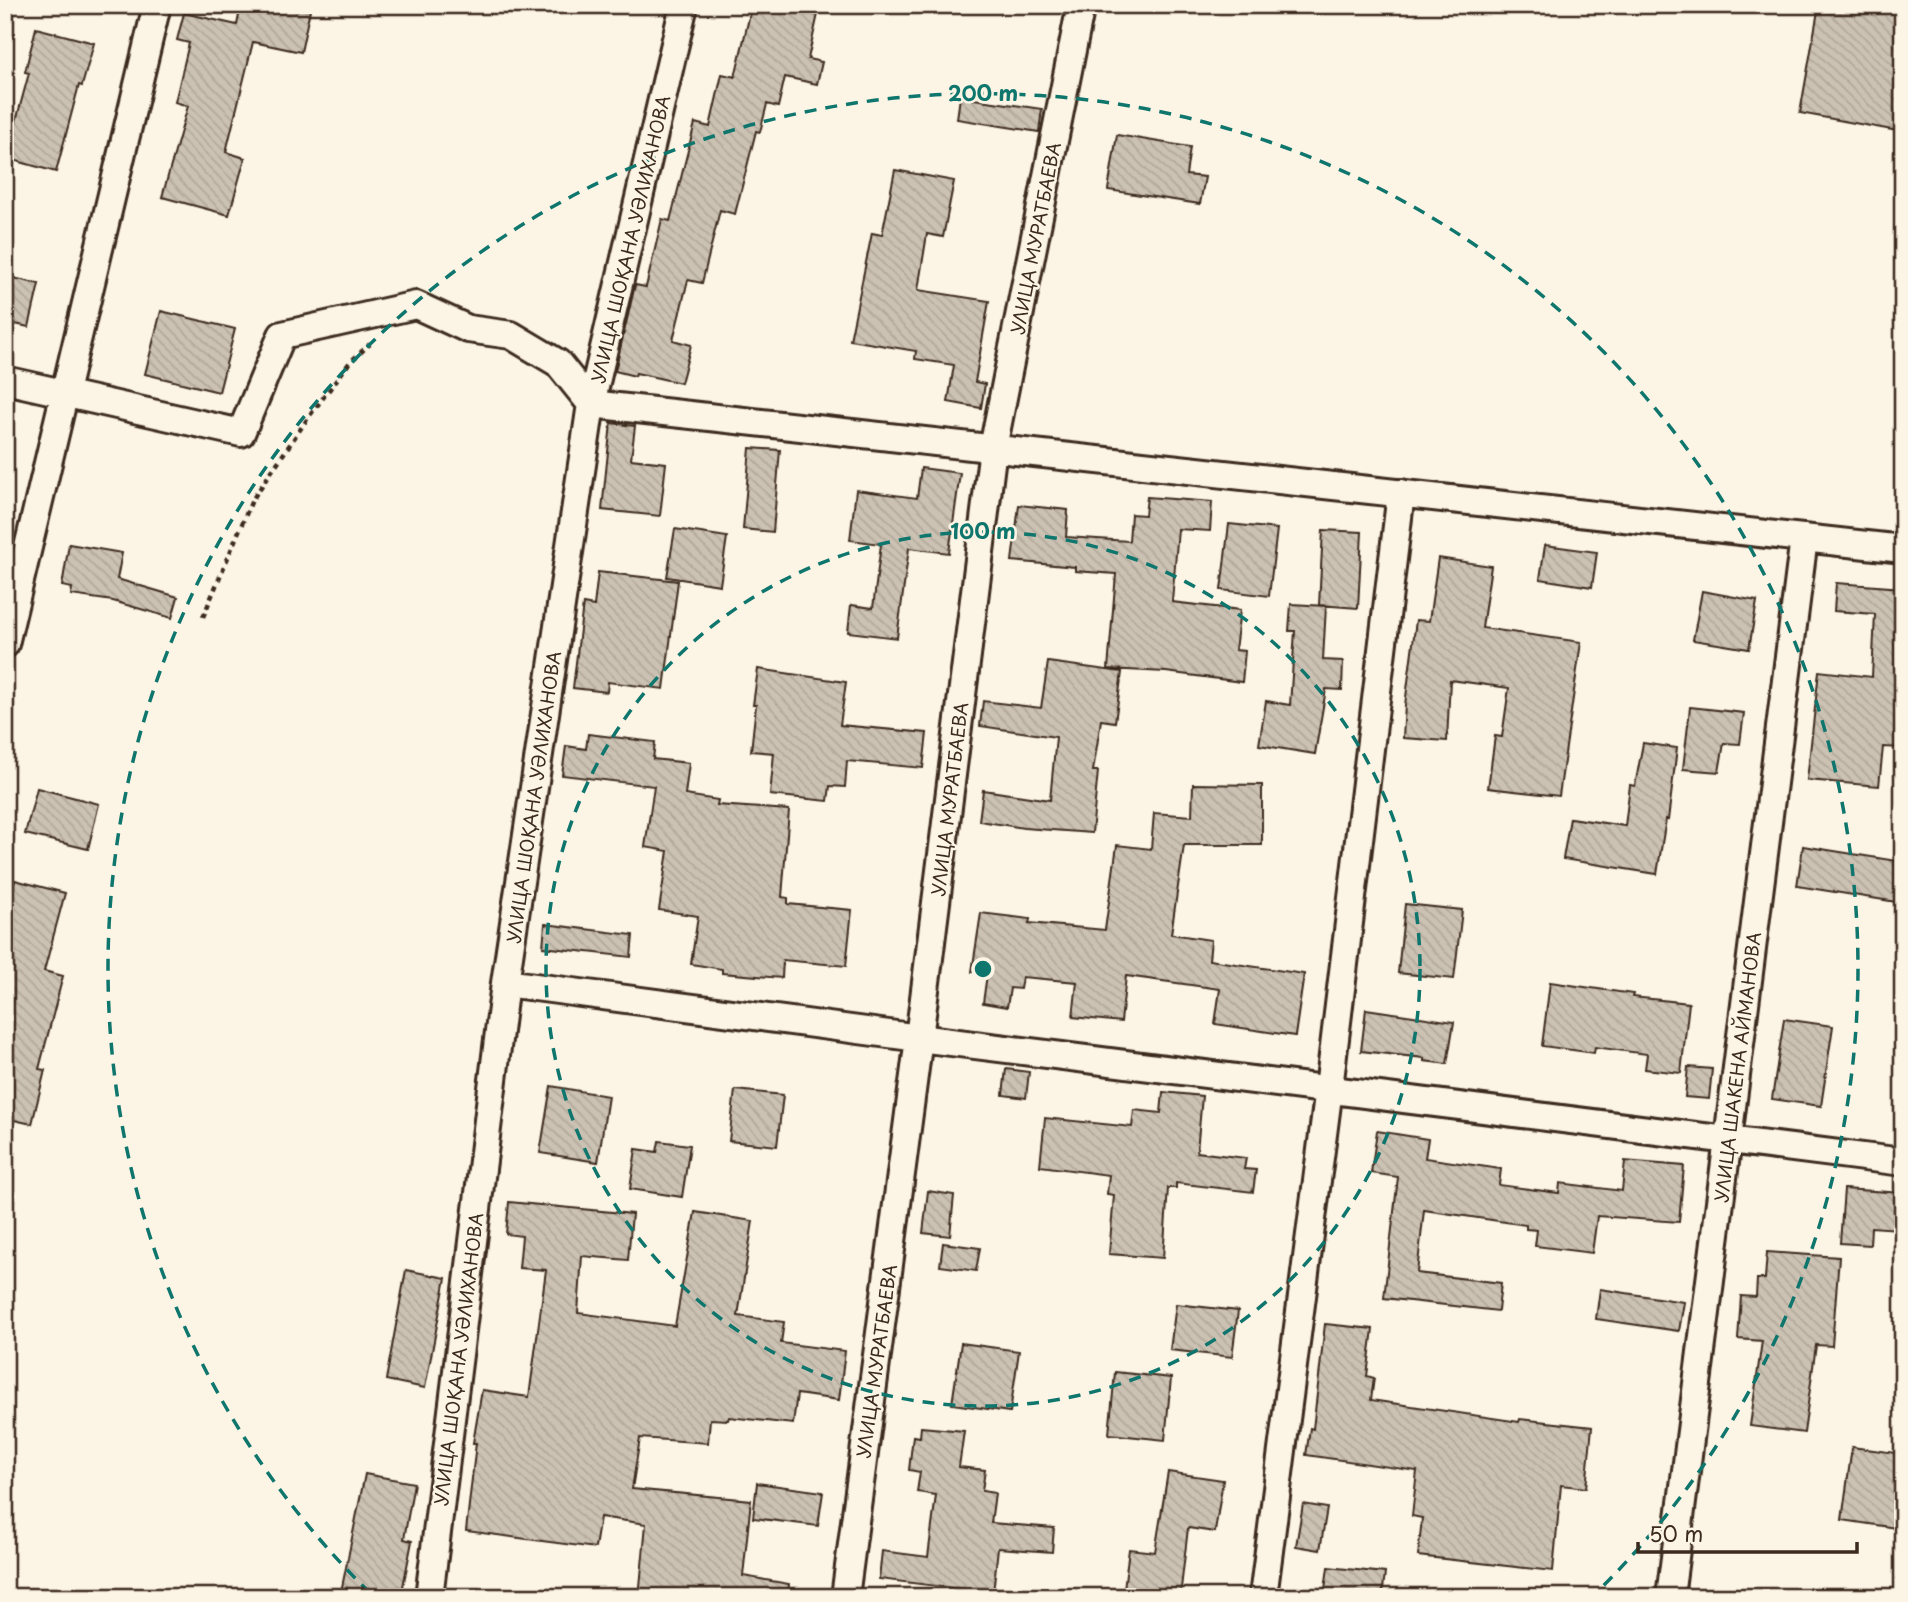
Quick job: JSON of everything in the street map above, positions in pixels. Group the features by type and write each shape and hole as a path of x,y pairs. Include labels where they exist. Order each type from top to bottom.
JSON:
{"street":[{"path":"5,645 157,5"},
{"name":"УЛИЦА ШОҚАНА УӘЛИХАНОВА","path":"429,1597 505,983 591,404 684,5"},
{"name":"УЛИЦА МУРАТБАЕВА","path":"845,1597 993,448 1081,5"},
{"path":"5,380 241,433 282,335 416,305 468,329 511,335 558,363 591,404 1903,549"},
{"path":"1263,1597 1329,1088 1401,494"},
{"name":"УЛИЦА ШАКЕНА АЙМАНОВА","path":"1670,1597 1804,538"},
{"path":"505,983 919,1038 1903,1161"}],"path":[{"path":"203,617 252,500 350,362 378,338"}],"building":[{"path":"241,5 311,5 301,52 253,42 226,152 245,158 229,215 162,197 188,106 175,102 189,43 177,40 184,13 237,25"},
{"path":"752,5 820,5 808,59 822,62 817,84 785,77 778,107 767,104 760,132 756,131 735,214 720,210 702,283 688,280 673,340 691,345 681,383 615,371 635,285 646,287 662,219 670,221 695,123 710,127 722,74 735,77"},
{"path":"1819,5 1903,5 1903,132 1800,113"},
{"path":"36,28 94,43 82,86 79,85 56,172 6,158 29,73 25,72"},
{"path":"960,97 1042,109 1039,132 957,119"},
{"path":"1117,135 1190,147 1186,175 1205,177 1200,204 1108,190"},
{"path":"895,170 954,181 943,237 927,234 918,290 989,301 975,382 985,384 981,408 948,402 954,365 915,359 916,351 850,340 872,233 882,235"},
{"path":"5,276 39,284 29,327 5,322"},
{"path":"161,311 235,329 219,392 145,374"},
{"path":"611,423 635,426 631,459 666,463 660,516 602,510"},
{"path":"750,448 780,450 773,532 743,529"},
{"path":"921,468 960,473 949,553 909,548 897,638 848,632 851,605 873,608 881,544 850,540 856,490 917,498"},
{"path":"1147,497 1212,502 1210,531 1178,529 1172,602 1240,610 1235,650 1245,651 1242,682 1166,672 1108,669 1116,574 1075,571 1075,567 1012,561 1019,505 1068,510 1066,537 1129,541 1131,514 1145,515"},
{"path":"1229,524 1277,529 1269,596 1221,590"},
{"path":"675,529 727,537 720,585 667,577"},
{"path":"1323,530 1362,532 1358,608 1319,605"},
{"path":"69,544 122,553 117,579 178,597 172,618 113,601 71,595 72,588 62,586"},
{"path":"1545,545 1597,552 1592,587 1540,579"},
{"path":"1438,558 1491,566 1482,628 1581,642 1559,796 1488,788 1495,736 1502,737 1509,688 1450,680 1447,741 1403,738 1416,620 1429,621"},
{"path":"598,572 678,581 664,689 608,682 607,692 573,688 583,604 594,606"},
{"path":"1836,583 1903,588 1903,748 1883,747 1879,786 1807,780 1819,671 1872,677 1875,614 1834,611"},
{"path":"1702,591 1757,601 1749,649 1693,640"},
{"path":"1291,604 1326,606 1323,660 1343,661 1342,690 1326,689 1315,754 1259,745 1266,701 1290,705 1295,631 1289,631"},
{"path":"1048,662 1122,672 1115,722 1101,720 1093,771 1098,771 1092,833 1024,828 979,821 983,790 1050,800 1056,737 980,726 983,701 1041,708"},
{"path":"758,669 846,682 840,725 927,733 923,768 847,761 845,787 830,786 828,801 770,795 774,753 751,751"},
{"path":"1690,707 1744,713 1740,744 1724,743 1719,772 1683,769"},
{"path":"588,734 655,742 653,759 689,763 685,795 718,800 717,805 789,810 782,897 788,898 788,904 852,910 846,966 783,960 782,978 722,973 722,969 691,964 698,916 659,910 668,851 645,847 654,786 562,775 566,746 586,749"},
{"path":"1643,743 1677,748 1668,820 1666,819 1657,874 1563,859 1570,818 1625,826 1630,785 1635,786"},
{"path":"1193,784 1262,785 1262,845 1184,845 1171,934 1211,940 1209,960 1304,974 1295,1036 1215,1024 1220,989 1126,976 1121,1022 1073,1017 1077,982 1022,977 1020,989 1010,988 1007,1007 983,1003 987,974 972,972 981,913 1030,919 1029,923 1105,930 1117,845 1151,849 1154,813 1192,816"},
{"path":"37,788 99,804 88,849 25,834"},
{"path":"1803,846 1903,862 1903,903 1797,886"},
{"path":"15,880 65,893 44,971 63,976 39,1069 45,1070 32,1124 5,1118 5,972 14,935 5,932 5,892 12,893"},
{"path":"1405,904 1462,910 1454,979 1398,973"},
{"path":"545,924 633,935 631,957 543,947"},
{"path":"1550,982 1633,994 1632,997 1689,1003 1681,1073 1645,1069 1647,1054 1595,1047 1594,1053 1542,1046"},
{"path":"1366,1009 1454,1022 1447,1064 1424,1061 1424,1058 1361,1051"},
{"path":"1784,1019 1833,1026 1821,1106 1772,1099"},
{"path":"1688,1067 1712,1069 1709,1099 1685,1097"},
{"path":"1006,1069 1029,1072 1026,1098 1003,1095"},
{"path":"551,1086 608,1096 598,1162 540,1153"},
{"path":"735,1090 783,1095 777,1146 729,1141"},
{"path":"1163,1092 1202,1096 1197,1152 1246,1158 1244,1169 1256,1170 1253,1192 1176,1183 1176,1188 1168,1188 1163,1258 1109,1254 1114,1195 1107,1194 1109,1175 1040,1166 1045,1118 1132,1127 1134,1110 1161,1113"},
{"path":"1377,1131 1428,1139 1425,1158 1501,1169 1499,1185 1559,1193 1560,1183 1622,1191 1625,1161 1684,1166 1679,1222 1597,1216 1592,1253 1535,1246 1537,1230 1526,1229 1526,1225 1424,1210 1417,1273 1501,1283 1498,1311 1384,1298 1398,1177 1371,1173"},
{"path":"659,1141 690,1145 682,1197 630,1189 636,1149 657,1152"},
{"path":"1844,1189 1902,1193 1899,1229 1871,1227 1870,1245 1840,1243"},
{"path":"928,1191 954,1195 950,1236 923,1233"},
{"path":"509,1202 632,1214 628,1260 582,1256 578,1313 675,1326 695,1212 753,1221 738,1316 784,1322 781,1343 845,1351 839,1400 797,1394 793,1424 729,1417 728,1420 710,1419 708,1443 640,1438 632,1489 751,1500 743,1576 789,1584 788,1597 639,1597 646,1524 600,1517 595,1548 466,1531 476,1443 473,1443 482,1390 529,1397 546,1270 519,1268 522,1236 506,1234"},
{"path":"943,1243 980,1248 976,1271 940,1266"},
{"path":"1767,1252 1839,1257 1832,1346 1816,1345 1804,1433 1750,1426 1762,1341 1738,1339 1741,1296 1756,1297 1757,1279 1765,1279"},
{"path":"406,1270 446,1278 425,1388 386,1380"},
{"path":"1600,1289 1684,1302 1679,1331 1596,1319"},
{"path":"1176,1304 1238,1311 1232,1357 1170,1350"},
{"path":"1325,1324 1373,1329 1367,1376 1374,1378 1371,1400 1519,1422 1520,1419 1592,1427 1586,1488 1561,1485 1553,1571 1418,1556 1422,1518 1412,1516 1417,1471 1306,1455 1310,1428 1313,1429"},
{"path":"961,1343 1019,1351 1010,1412 952,1404"},
{"path":"1115,1372 1171,1378 1165,1440 1109,1434"},
{"path":"921,1427 964,1431 959,1467 985,1470 982,1491 995,1493 991,1523 1054,1528 1052,1552 998,1548 993,1593 879,1579 882,1551 928,1557 936,1495 917,1492 920,1472 909,1470 913,1436 920,1437"},
{"path":"1852,1447 1903,1454 1903,1529 1842,1520"},
{"path":"1168,1472 1223,1480 1215,1532 1188,1528 1180,1597 1123,1597 1129,1549 1155,1552"},
{"path":"365,1474 414,1483 404,1539 412,1541 401,1597 340,1597"},
{"path":"757,1483 823,1492 818,1526 753,1518"},
{"path":"1303,1504 1327,1508 1320,1550 1296,1546"},
{"path":"1328,1567 1385,1573 1382,1597 1324,1597"}]}
